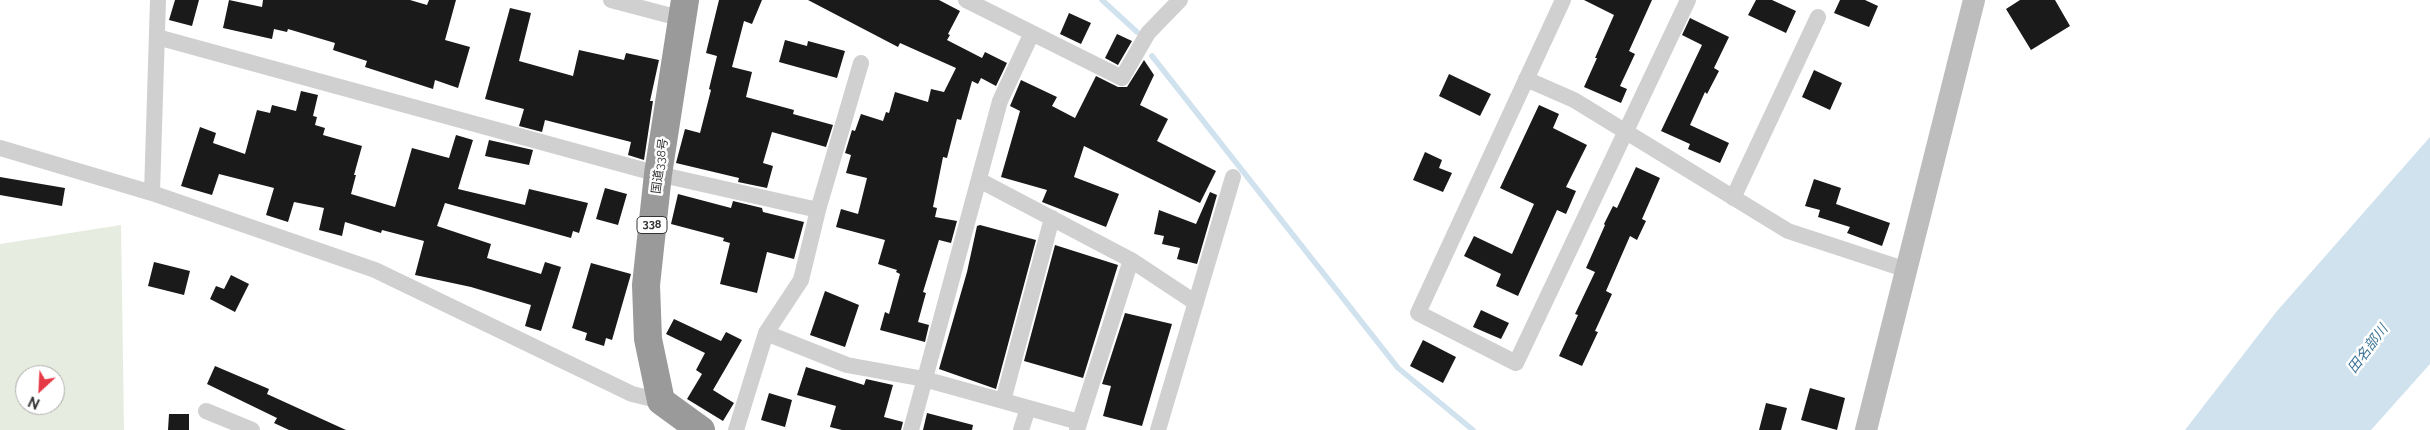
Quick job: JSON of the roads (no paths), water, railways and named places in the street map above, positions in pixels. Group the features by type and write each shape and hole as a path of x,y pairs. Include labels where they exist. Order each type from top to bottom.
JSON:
{"highway":[{"name":"国道338号","path":"661,401 648,339 646,285 658,174 684,10"},
{"path":"661,401 701,430"}],"street":[{"path":"152,193 158,0"},
{"path":"611,0 684,10"},
{"path":"966,0 1122,78 1148,33 1180,0"},
{"path":"1563,0 1418,313 1516,363 1688,0"},
{"path":"1866,430 1974,0"},
{"path":"1733,198 1818,18"},
{"path":"911,430 1000,101 1032,33"},
{"path":"157,37 658,174 818,210"},
{"path":"736,430 766,333 801,280 818,210 861,63"},
{"path":"1526,79 1574,100 1626,134 1788,231 1906,270"},
{"path":"0,148 152,193 375,270 632,394 661,401"},
{"path":"1158,430 1233,177"},
{"path":"979,180 1131,260 1196,303"},
{"path":"1003,401 1052,218"},
{"path":"766,333 847,365 924,379 1028,408 1078,426 1131,260"},
{"path":"1021,430 1028,408"},
{"path":"206,411 252,430"}],"water":[{"name":"田名部川","path":"2430,137 2430,364 2371,430 2185,430 2277,311"}],"waterway":[{"path":"1102,0 1137,32"},
{"path":"1152,56 1398,368 1473,430"}]}
